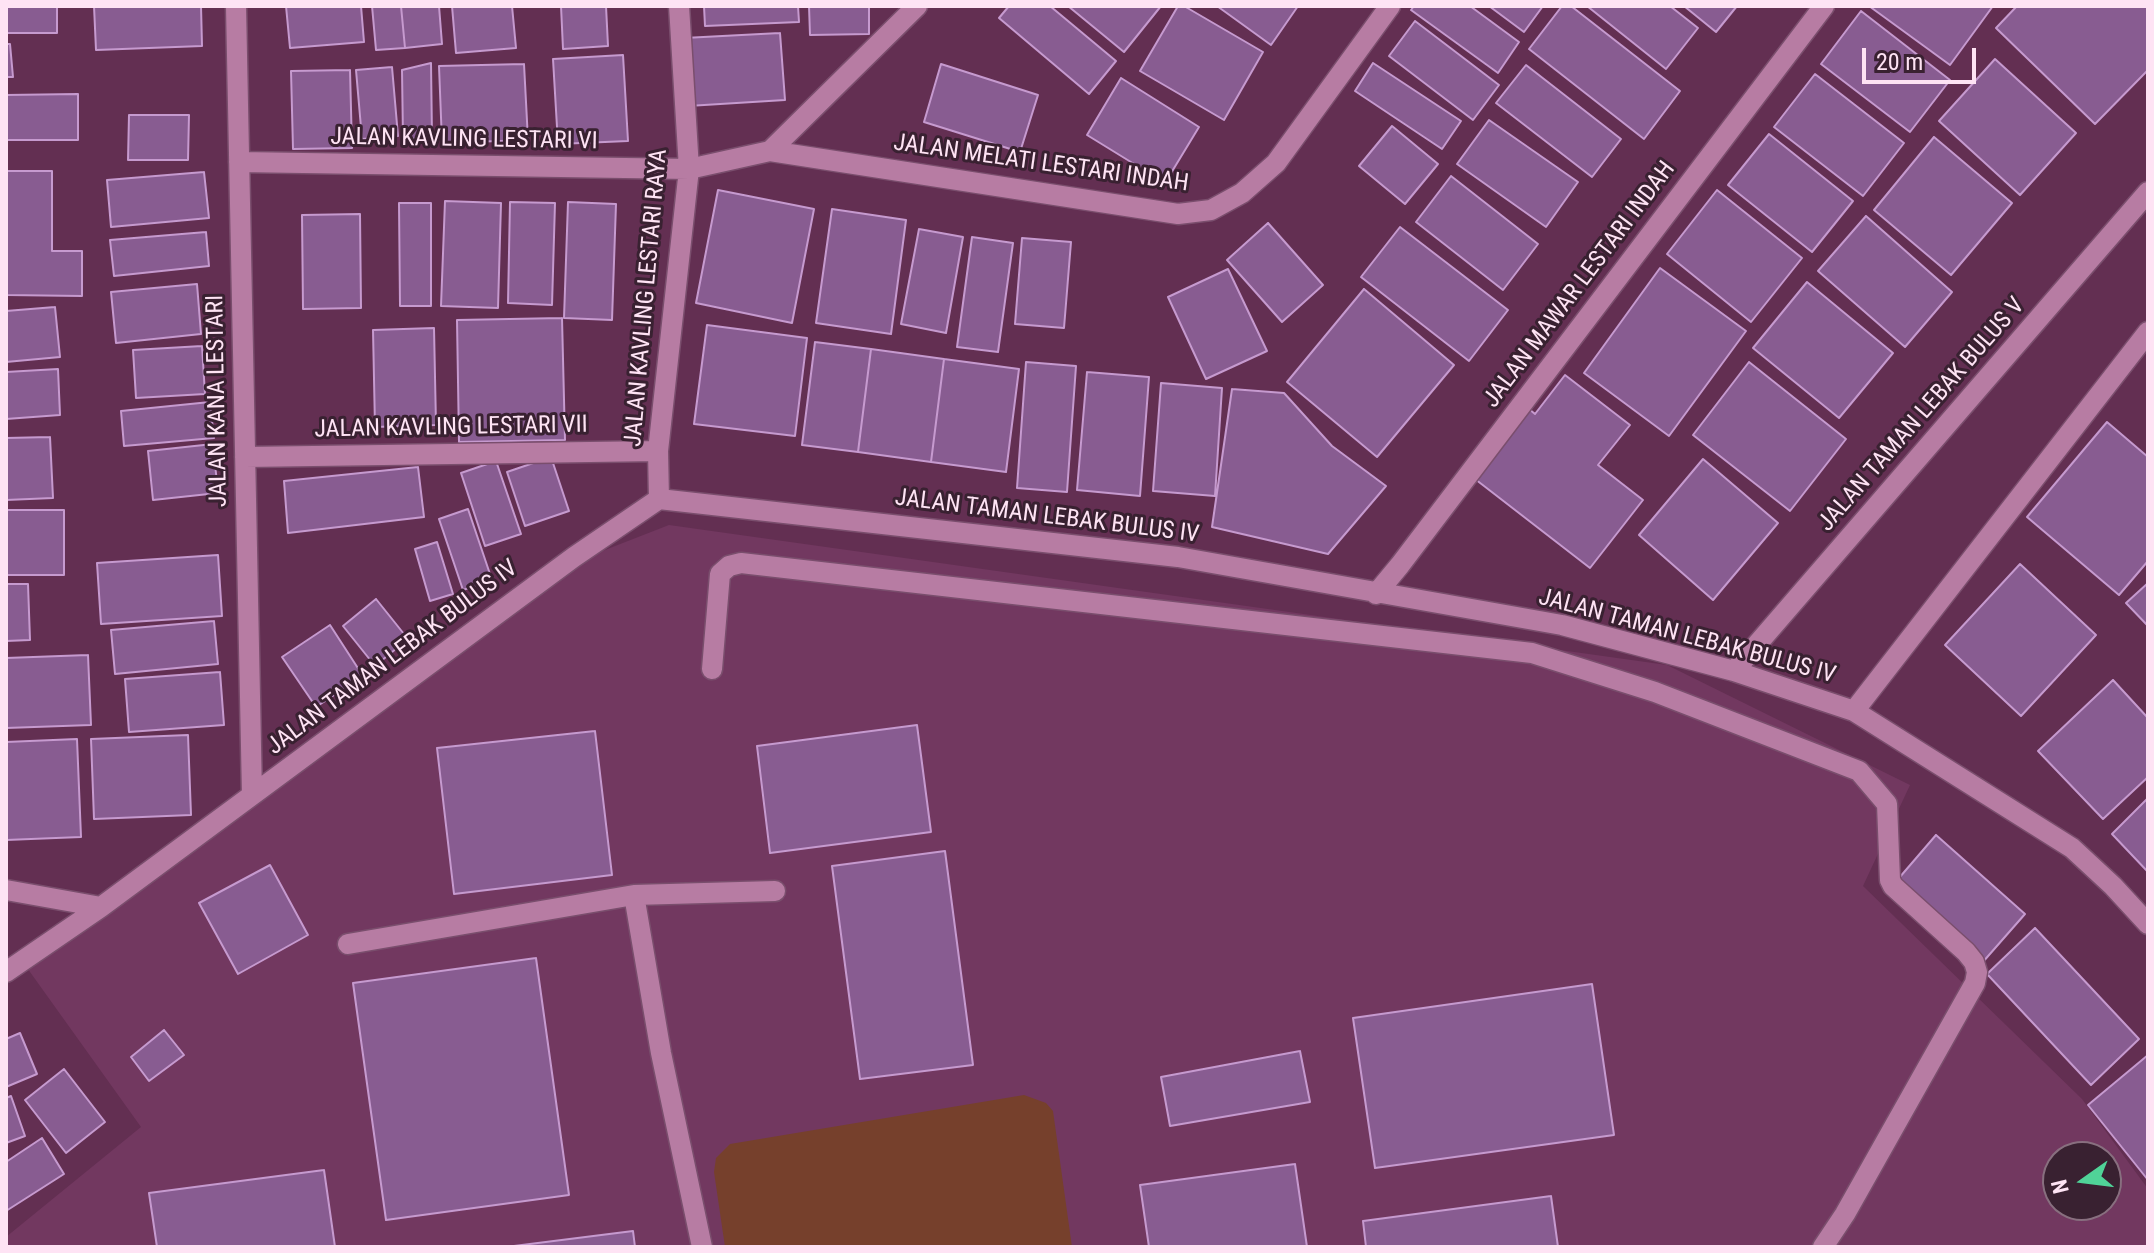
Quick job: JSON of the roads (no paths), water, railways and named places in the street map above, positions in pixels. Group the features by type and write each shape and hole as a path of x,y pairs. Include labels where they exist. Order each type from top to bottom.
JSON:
{"street":[{"name":"JALAN KANA LESTARI","path":"236,6 252,795"},
{"name":"JALAN KAVLING LESTARI RAYA","path":"659,499 658,451 689,169 679,6"},
{"name":"JALAN MELATI LESTARI INDAH","path":"689,169 770,151 1178,214 1211,210 1242,193 1276,163 1390,6"},
{"name":"JALAN MAWAR LESTARI INDAH","path":"1376,594 1824,6"},
{"path":"770,151 907,10"},
{"name":"JALAN KAVLING LESTARI VI","path":"239,162 689,169"},
{"name":"JALAN TAMAN LEBAK BULUS V","path":"1734,671 2148,192"},
{"path":"1854,711 2144,344"},
{"name":"JALAN KAVLING LESTARI VII","path":"245,457 658,451"},
{"name":"JALAN TAMAN LEBAK BULUS IV","path":"6,972 101,907 574,557 659,499 1178,557 1562,625 1734,671 1854,711 2072,848 2148,924"},
{"path":"712,669 720,574 729,566 741,563 1532,653 1655,692 1859,771 1887,804 1891,883 1966,952 1977,972 1968,997 1845,1214 1823,1247"},
{"path":"6,890 101,907"},
{"path":"348,944 634,895 775,891"},
{"path":"634,895 661,1053 702,1247"}]}
